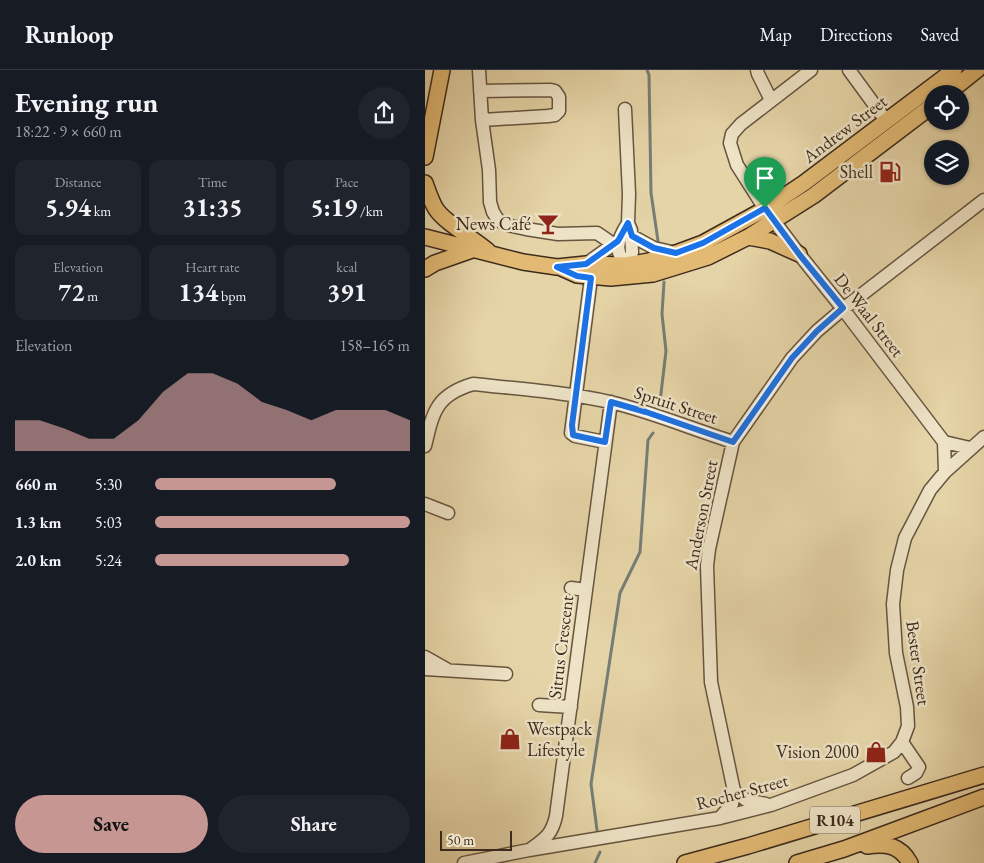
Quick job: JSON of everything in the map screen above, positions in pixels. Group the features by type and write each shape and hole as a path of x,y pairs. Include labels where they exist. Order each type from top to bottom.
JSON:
{"main road":[{"path":"425,157 442,70"},
{"name":"Andrew Street","path":"589,271 649,261 703,243 765,208 804,183 887,122 953,70"},
{"path":"958,85 977,70"},
{"name":"Andrew Street","path":"425,237 523,262 589,271 611,278 653,274 708,257 775,221 813,196 924,113"},
{"path":"425,183 436,209 446,221 491,253"},
{"path":"748,237 770,242 799,254"},
{"path":"425,269 435,263 475,249"},
{"name":"R104","path":"685,863 984,775"},
{"name":"R104","path":"797,863 844,849 984,797"},
{"path":"844,849 888,844 905,855 910,863"}],"street":[{"path":"479,70 482,120 489,170 490,202 498,220 507,225 558,234 597,233 616,242 621,258 641,276"},
{"path":"757,70 771,100"},
{"name":"De Waal Street","path":"811,70 741,124 732,134 730,143 737,165 765,208 799,254 843,308 944,442"},
{"path":"849,70 887,122"},
{"path":"480,91 551,90 555,91 559,97 559,110 555,115 482,120"},
{"path":"611,278 631,258 632,252 632,236 628,223 629,194 625,109"},
{"name":"Anderson Street","path":"734,791 711,682 707,579 709,549 733,442 792,358 817,331 843,308 984,200"},
{"path":"605,442 573,435 572,425 577,396 589,271 616,242 628,223"},
{"path":"632,236 654,248 676,253"},
{"name":"Spruit Street","path":"425,446 433,415 441,401 459,388 473,384 577,396 611,402 733,442"},
{"name":"Sitrus Crescent","path":"553,830 611,402"},
{"name":"Bester Street","path":"902,742 908,726 907,707 896,653 893,604 897,570 905,538 930,490 945,472 984,437"},
{"path":"945,472 944,442 970,448"},
{"path":"425,504 448,513"},
{"path":"571,588 586,590"},
{"path":"425,657 450,672"},
{"path":"425,669 506,674"},
{"path":"539,705 571,707"},
{"path":"902,742 919,767 917,773 908,778"},
{"name":"Rocher Street","path":"529,850 720,818 771,805 853,775 894,752 902,742"},
{"path":"720,818 732,804 734,791 746,800 771,805"},
{"path":"464,863 529,850 545,839 553,830"},
{"name":"Rocher Street","path":"553,830 561,840 579,843"}],"waterway":[{"path":"647,70 649,75 651,193 658,241"},
{"path":"660,402 666,351 662,314 664,282"},
{"path":"597,830 591,784 620,593 640,552 648,440 653,433"},
{"path":"595,863 600,852"}],"place":[{"name":"Shell","path":"890,172"},
{"name":"News Café","path":"548,224"},
{"name":"Westpack Lifestyle","path":"510,739"},
{"name":"Vision 2000","path":"876,752"}],"route":[{"path":"765,208 843,308 817,331 792,358 733,442 611,402 605,442 573,435 571,433 591,278 577,276 557,267 586,264 595,259 618,241 628,223 632,236 640,242 654,248 676,253 703,243 765,208"}]}
